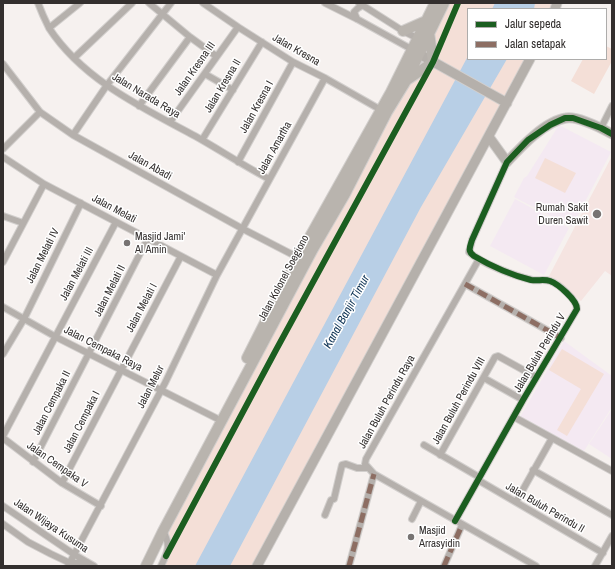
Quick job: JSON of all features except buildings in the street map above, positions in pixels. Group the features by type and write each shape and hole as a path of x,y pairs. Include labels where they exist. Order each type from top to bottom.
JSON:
{"main road":[{"name":"Jalan Kolonel Soegiono","path":"146,566 302,259 345,194 387,112 406,81 435,3"},
{"name":"Jalan Kolonel Soegiono","path":"421,41 429,32 444,3"},
{"path":"403,31 428,20"},
{"path":"406,81 434,62 429,32"},
{"name":"Jalan Kolonel Soegiono","path":"139,566 216,418 381,110 416,52"}],"street":[{"name":"Jalan Narada Raya","path":"38,3 49,28 74,58 107,84 139,106 170,122 269,179"},
{"path":"49,28 80,3"},
{"path":"74,58 132,3"},
{"path":"149,3 190,37 216,56"},
{"path":"72,135 107,84 171,3"},
{"name":"Jalan Kresna","path":"203,3 293,62 325,78 381,110"},
{"path":"325,3 357,19 506,102"},
{"path":"357,19 354,12 361,4 421,41"},
{"name":"Jalan Kresna III","path":"170,122 238,27"},
{"path":"139,106 190,37"},
{"name":"Jalan Kresna II","path":"202,140 262,42"},
{"path":"257,566 529,60"},
{"name":"Jalan Kresna I","path":"238,162 293,62"},
{"name":"Jalan Abadi","path":"3,64 40,112 72,135 302,259"},
{"path":"205,74 233,90"},
{"name":"Jalan Amartha","path":"243,228 325,78"},
{"path":"601,128 612,106"},
{"path":"3,149 40,112"},
{"path":"479,259 470,253 469,248 507,162 528,140 557,121 565,118 572,118 601,128 612,134"},
{"path":"489,137 507,162"},
{"name":"Jalan Melati","path":"3,157 44,184 217,275"},
{"path":"3,262 44,184"},
{"name":"Jalan Melati IV","path":"3,354 24,319 81,203"},
{"path":"3,216 23,223"},
{"name":"Jalan Melati III","path":"3,437 116,222"},
{"name":"Jalan Melur","path":"69,564 101,506 161,390 217,275 243,228"},
{"name":"Jalan Melati II","path":"89,354 148,238"},
{"name":"Jalan Melati I","path":"121,370 181,256"},
{"name":"Jalan Buluh Perindu Raya","path":"367,468 365,464 366,459 479,259"},
{"name":"Jalan Buluh Perindu V","path":"455,521 536,377 561,338 577,309 577,304 572,298 551,281 533,280 515,276 479,259"},
{"path":"465,284 561,338"},
{"name":"Jalan Cempaka Raya","path":"3,307 56,337 216,418"},
{"name":"Jalan Cempaka II","path":"33,462 89,354"},
{"name":"Jalan Buluh Perindu VIII","path":"440,454 497,356 536,377"},
{"name":"Jalan Cempaka I","path":"62,483 121,370"},
{"path":"484,378 523,400"},
{"path":"514,417 612,471"},
{"name":"Jalan Cempaka V","path":"3,437 33,462 62,483 101,506"},
{"path":"516,502 552,438"},
{"name":"Jalan Buluh Perindu II","path":"424,445 516,502 603,553"},
{"path":"325,515 331,500 334,499 342,465 346,464 357,468 367,468 374,474 455,521 536,566"},
{"path":"533,470 612,515"},
{"path":"349,566 374,474"},
{"path":"412,519 421,501"},
{"name":"Jalan Wijaya Kusuma","path":"3,506 75,555 94,566"},
{"name":"Jalan Wijaya Kusuma","path":"3,524 28,542 69,564 87,562"},
{"path":"444,566 462,525"},
{"path":"161,566 166,556 168,546 168,540 163,531"},
{"path":"595,566 612,536"}],"shaded area":[{"path":"444,3 556,3 554,8 467,8 467,60 528,60 257,566 161,566 166,556 163,531","holes":["432,62 433,63 246,408"]},
{"path":"607,46 612,49 612,61 594,94 571,81 582,60 607,60"},
{"path":"559,125 611,152 572,227 514,197 524,178 527,176"},
{"name":"Rumah Sakit Duren Sawit","path":"612,156 612,276 605,271 581,301 548,278"},
{"path":"545,158 576,173 565,193 535,178"},
{"path":"515,199 569,228 544,275 490,246"},
{"path":"564,341 612,376 612,407 584,451 520,417"},
{"path":"562,349 604,374 567,436 557,430 581,389 549,370"},
{"path":"612,409 612,459 589,444"}],"water":[{"path":"495,3 535,3 534,8 492,8"},
{"name":"Kanal Banjir Timur","path":"467,58 467,60 506,60 421,207 230,566 195,566"}],"marked path":[{"path":"465,284 561,338"},
{"path":"349,566 374,474"},
{"path":"444,566 462,525"}],"cycle path":[{"path":"166,556 433,62 458,3"},
{"path":"455,521 523,400 577,309 571,297 550,281 531,280 516,276 494,267 474,256 470,251 472,240 507,162 528,140 550,125 565,118 573,118 601,128 612,134"}],"place":[{"name":"Rumah Sakit Duren Sawit","path":"597,214"},
{"name":"Masjid Jami' Al Amin","path":"127,243"},
{"name":"Masjid Arrasyidin","path":"411,537"}]}
